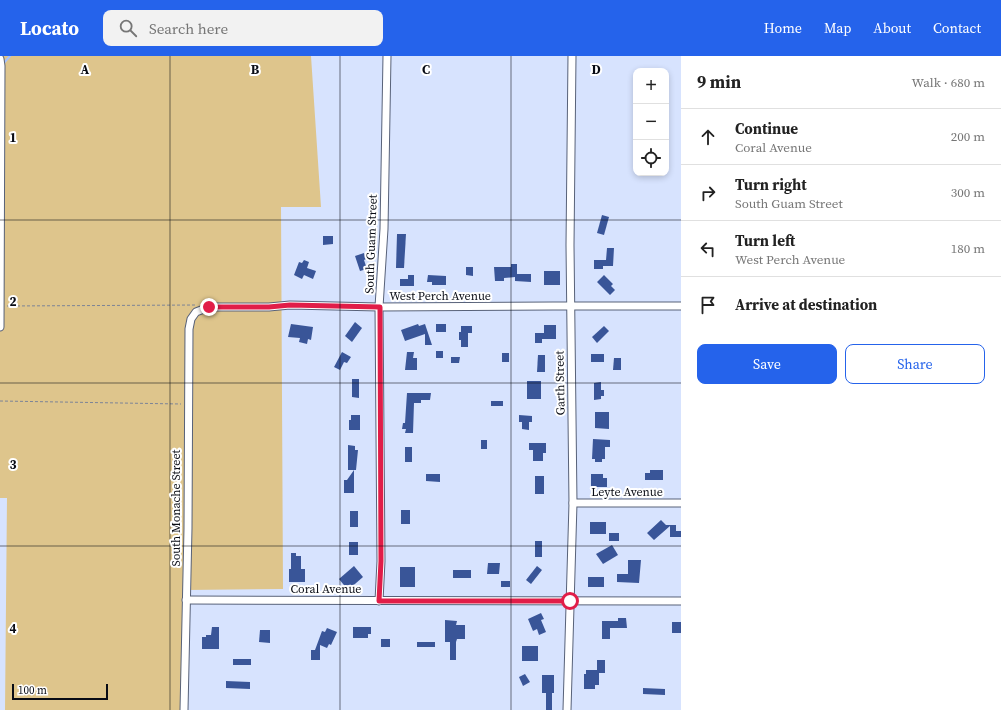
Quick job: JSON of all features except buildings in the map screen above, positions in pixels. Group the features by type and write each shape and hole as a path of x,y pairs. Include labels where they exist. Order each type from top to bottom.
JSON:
{"street":[{"name":"South Guam Street","path":"379,601 381,561 380,307 384,229 387,56"},
{"name":"Garth Street","path":"567,710 573,503 571,306 572,56"},
{"path":"0,59 0,327"},
{"name":"West Perch Avenue","path":"201,307 269,307 290,305 380,307 681,306"},
{"name":"South Monache Street","path":"184,710 188,528 189,329 191,319 201,307"},
{"name":"Leyte Avenue","path":"573,503 681,503"},
{"name":"Coral Avenue","path":"186,600 681,601"}],"path":[{"path":"0,306 201,307"},
{"path":"0,401 188,404"}],"shaded area":[{"path":"0,56 311,56 321,207 281,207 283,589 185,590 186,710 5,710 7,498 0,498"}],"waterway":[{"path":"3,64 10,56"}],"route":[{"path":"209,307 269,307 290,305 380,307 381,561 379,601 570,601"}]}
